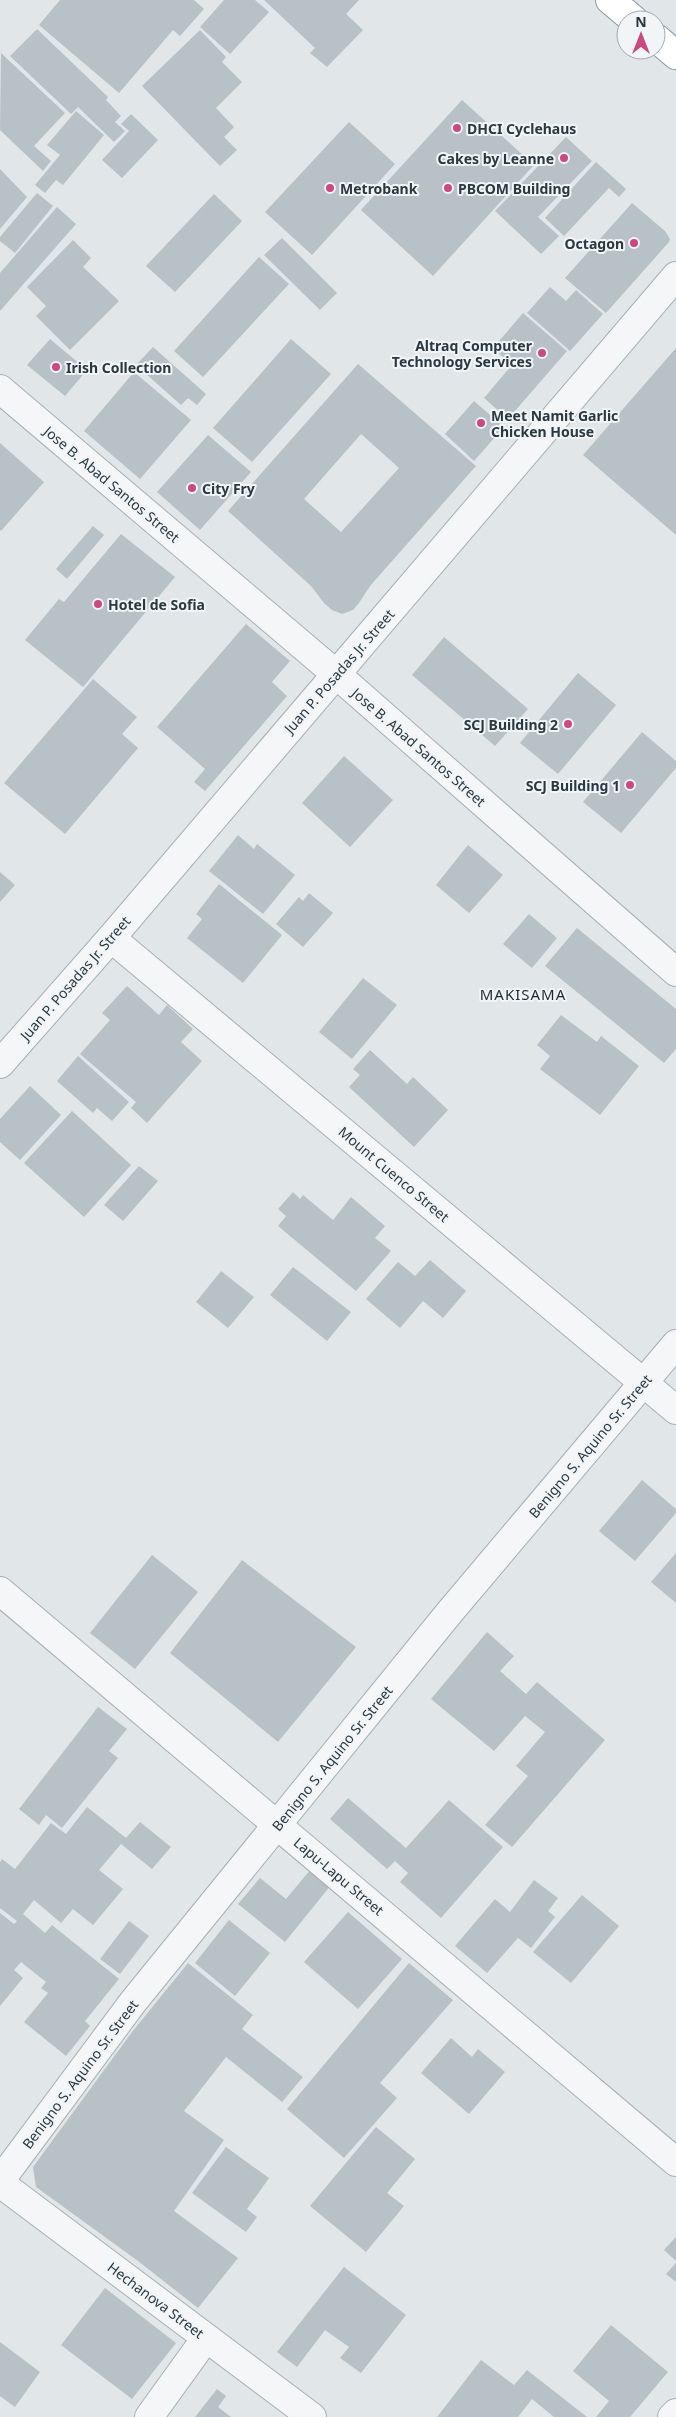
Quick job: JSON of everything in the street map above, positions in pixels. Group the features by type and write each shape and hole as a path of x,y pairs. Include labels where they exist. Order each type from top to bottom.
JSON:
{"highway":[{"path":"610,0 622,10"},
{"path":"666,46 676,55"}],"street":[{"name":"Juan P. Posadas Jr. Street","path":"0,1064 111,938 676,276"},
{"name":"Jose B. Abad Santos Street","path":"0,389 336,674 676,972"},
{"name":"Mount Cuenco Street","path":"111,938 676,1410"},
{"name":"Benigno S. Aquino Sr. Street","path":"0,2182 133,2002 449,1613 676,1344"},
{"name":"Lapu-Lapu Street","path":"0,1591 676,2162"},
{"name":"Hechanova Street","path":"0,2182 312,2417"},
{"path":"149,2417 206,2338"},
{"path":"672,2417 676,2413"}],"building":[{"path":"60,0 194,0 204,9 180,36 173,30 119,93 39,25"},
{"path":"224,0 255,0 269,12 230,54 200,27"},
{"path":"264,0 359,0 346,14 363,30 327,67 310,53 315,48"},
{"path":"37,29 108,97 106,100 121,116 115,122 125,131 114,142 78,107 71,114 10,56"},
{"path":"200,30 226,57 222,62 242,82 216,108 234,127 224,137 237,150 220,166 142,86"},
{"path":"1,53 65,113 34,146 51,161 43,171 0,130"},
{"name":"PBCOM Building","path":"462,100 534,165 433,276 361,210"},
{"path":"76,111 104,135 63,185 56,180 45,193 35,185 60,155 47,145"},
{"path":"131,114 158,140 122,178 102,160 129,131 121,124"},
{"name":"Metrobank","path":"349,122 395,164 312,255 265,212"},
{"path":"566,137 592,161 538,217 559,236 541,254 495,211"},
{"path":"596,162 626,189 619,197 609,188 564,236 545,218"},
{"path":"0,169 27,197 0,229"},
{"path":"37,193 53,206 15,253 0,241 0,237"},
{"path":"214,194 242,221 175,292 146,266"},
{"path":"632,203 665,231 670,239 606,313 565,278"},
{"path":"57,207 76,224 0,311 0,273"},
{"path":"282,238 337,293 320,310 264,255"},
{"path":"73,240 91,258 83,267 119,301 70,350 36,316 46,306 27,287"},
{"path":"259,257 289,284 203,377 174,351"},
{"path":"550,287 566,301 576,290 603,314 570,351 527,313"},
{"path":"523,313 567,351 508,419 484,398 512,365 493,348"},
{"path":"50,339 87,370 65,396 27,365"},
{"path":"291,339 331,374 252,462 213,428"},
{"path":"153,347 206,394 197,405 188,398 181,405 136,365"},
{"path":"676,348 676,535 583,455"},
{"path":"358,364 476,466 370,586 353,610 342,614 332,610 324,603 311,586 228,511","holes":["361,434 399,468 341,532 304,499"]},
{"path":"134,372 191,420 140,479 84,431"},
{"path":"474,401 504,427 474,461 445,434"},
{"path":"208,435 251,472 200,530 157,492"},
{"path":"0,443 44,482 1,531 0,530"},
{"path":"93,526 104,535 67,579 56,569"},
{"path":"121,534 175,577 83,687 25,640 59,599 64,602"},
{"path":"246,624 290,661 272,682 287,696 205,791 194,782 205,769 157,727"},
{"path":"444,637 528,709 495,746 412,675"},
{"name":"SCJ Building 2","path":"578,673 616,705 558,774 520,743"},
{"path":"93,679 137,717 122,734 138,748 65,834 4,783"},
{"name":"SCJ Building 1","path":"642,732 676,761 676,768 621,833 583,802"},
{"path":"344,756 393,800 350,847 302,803"},
{"path":"238,835 254,849 257,844 295,875 263,914 209,871"},
{"path":"468,845 503,875 469,913 436,885"},
{"path":"0,872 15,885 0,902"},
{"path":"219,884 282,935 243,983 187,938 202,919 196,914"},
{"path":"309,893 333,913 303,947 276,924 299,897 303,901"},
{"path":"529,914 557,938 532,968 503,944"},
{"path":"577,928 676,1009 676,1049 664,1063 545,966"},
{"path":"363,978 397,1005 352,1059 319,1032"},
{"path":"127,986 159,1015 167,1005 193,1029 181,1042 202,1061 147,1123 131,1108 136,1102 80,1054 110,1020 102,1013"},
{"path":"561,1015 597,1042 601,1036 639,1066 600,1115 540,1069 550,1056 537,1045"},
{"path":"370,1050 407,1084 413,1077 448,1110 414,1147 349,1087 360,1075 353,1069"},
{"path":"78,1056 129,1102 112,1121 97,1108 93,1113 57,1081"},
{"path":"30,1086 61,1115 20,1160 0,1142 0,1119"},
{"path":"72,1111 131,1165 84,1217 24,1163"},
{"path":"139,1166 158,1181 123,1221 104,1205"},
{"path":"293,1192 300,1199 303,1195 333,1220 351,1197 385,1226 375,1238 391,1251 356,1291 278,1226 286,1216 278,1209"},
{"path":"430,1260 466,1291 443,1318 423,1301 400,1328 366,1299 398,1262 415,1276"},
{"path":"293,1267 351,1312 327,1341 270,1295"},
{"path":"221,1271 254,1297 228,1328 196,1302"},
{"path":"642,1480 676,1509 676,1513 635,1561 599,1531"},
{"path":"676,1553 676,1603 651,1582"},
{"path":"152,1555 198,1592 135,1669 90,1633"},
{"path":"242,1560 356,1647 278,1742 170,1653"},
{"path":"487,1632 514,1656 500,1671 526,1694 537,1682 605,1740 512,1847 485,1825 528,1776 516,1766 545,1732 525,1716 494,1751 431,1699"},
{"path":"98,1707 127,1729 109,1751 118,1758 62,1828 46,1815 39,1825 19,1809"},
{"path":"348,1798 406,1848 449,1800 503,1847 441,1918 400,1882 408,1873 395,1861 387,1869 330,1819"},
{"path":"87,1807 126,1838 140,1822 171,1847 152,1869 121,1844 99,1870 123,1889 93,1925 73,1909 61,1923 34,1900 23,1914 45,1933 52,1925 119,1979 85,2021 90,2026 66,2056 24,2022 48,1993 41,1988 46,1982 21,1962 14,1970 23,1978 0,2006 0,1913 14,1924 17,1921 0,1908 0,1862 2,1859 15,1869 51,1823 66,1834"},
{"path":"311,1869 331,1885 285,1942 238,1904 260,1878 286,1899"},
{"path":"534,1880 558,1898 548,1911 555,1917 531,1948 518,1938 487,1973 455,1946 495,1899 510,1912"},
{"path":"582,1895 619,1926 571,1983 533,1952"},
{"path":"348,1912 402,1959 358,2009 304,1962"},
{"path":"229,1920 270,1953 235,1996 195,1963"},
{"path":"129,1921 149,1936 120,1974 100,1959"},
{"path":"188,1963 253,2015 242,2029 303,2077 282,2102 226,2057 184,2111 224,2140 174,2211 238,2258 198,2308 138,2261 36,2187 33,2167 132,2032"},
{"path":"409,1963 453,2000 380,2083 397,2098 344,2158 287,2109"},
{"path":"451,2038 472,2057 478,2049 505,2072 469,2114 421,2073"},
{"path":"376,2127 415,2159 387,2193 404,2206 366,2252 310,2206"},
{"path":"226,2147 269,2178 247,2209 257,2217 246,2232 192,2193"},
{"path":"676,2237 676,2261 664,2250"},
{"path":"676,2263 676,2282 666,2274"},
{"path":"344,2267 406,2315 361,2373 340,2358 349,2347 325,2330 297,2367 277,2352"},
{"path":"105,2288 176,2343 132,2399 61,2345"},
{"path":"611,2325 668,2372 630,2417 596,2417 609,2401 573,2371"},
{"path":"0,2342 40,2372 15,2407 0,2396"},
{"path":"481,2360 514,2385 527,2370 587,2417 554,2417 532,2399 518,2417 437,2417"},
{"path":"217,2389 226,2396 218,2407 231,2417 195,2417"}],"place":[{"name":"DHCI Cyclehaus","path":"457,128"},
{"name":"Cakes by Leanne","path":"564,158"},
{"name":"Metrobank","path":"330,188"},
{"name":"PBCOM Building","path":"448,188"},
{"name":"Octagon","path":"634,243"},
{"name":"Altraq Computer Technology Services","path":"542,353"},
{"name":"Irish Collection","path":"56,367"},
{"name":"Meet Namit Garlic Chicken House","path":"481,423"},
{"name":"City Fry","path":"192,488"},
{"name":"Hotel de Sofia","path":"98,604"},
{"name":"SCJ Building 2","path":"568,724"},
{"name":"SCJ Building 1","path":"630,785"}],"district":[{"name":"MAKISAMA","path":"523,994"}]}
